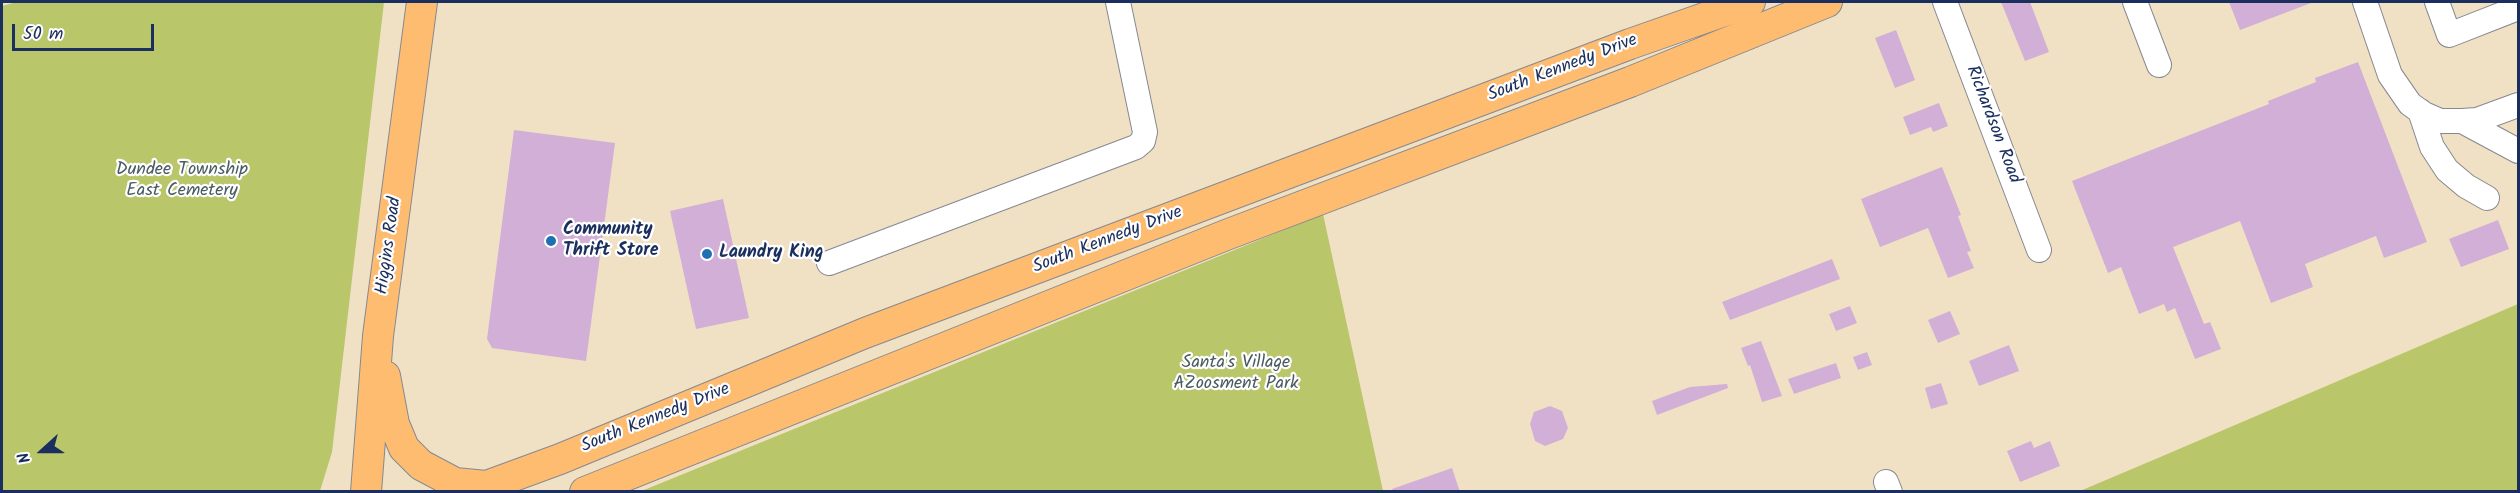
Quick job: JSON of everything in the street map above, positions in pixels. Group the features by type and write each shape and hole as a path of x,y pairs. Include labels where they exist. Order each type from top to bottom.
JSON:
{"main road":[{"name":"Higgins Road","path":"366,492 378,336 422,2"},
{"name":"South Kennedy Drive","path":"478,489 560,459 866,333 1569,67 1750,2"},
{"name":"South Kennedy Drive","path":"585,492 1226,236 1606,91 1827,2"},
{"path":"378,336 394,424 404,448 421,465 455,483 478,489"}],"street":[{"path":"829,263 1136,147 1143,141 1144,132 1118,2"},
{"name":"Richardson Road","path":"1945,2 2039,250"},
{"path":"2135,2 2159,65"},
{"path":"2365,2 2390,75 2410,105 2440,121 2462,122 2477,120 2518,105"},
{"path":"2437,2 2449,35 2518,8"},
{"path":"1569,67 1606,91"},
{"path":"2420,111 2432,147 2443,164 2456,179 2487,198"},
{"path":"2462,122 2518,151"}],"green space":[{"name":"Dundee Township East Cemetery","path":"17,2 384,2 332,452 320,491 2,491 2,6"},
{"name":"Santa's Village AZoosment Park","path":"1323,214 1383,491 639,492"},
{"path":"2518,304 2518,491 2080,491 2158,458"}],"building":[{"path":"2001,2 2030,2 2049,52 2025,61"},
{"path":"2229,2 2311,2 2311,3 2240,30"},
{"path":"1896,30 1915,80 1895,88 1875,38"},
{"path":"2358,62 2427,242 2384,258 2376,236 2305,264 2313,287 2271,303 2240,221 2173,247 2204,324 2210,322 2221,349 2195,359 2175,308 2167,312 2164,304 2139,314 2121,267 2108,273 2072,181 2269,104 2268,101 2316,82 2315,78"},
{"path":"1939,103 1948,126 1933,132 1931,127 1910,135 1903,117"},
{"name":"Community Thrift Store","path":"514,130 615,143 586,361 492,348 487,339"},
{"path":"1942,167 1961,215 1958,216 1971,251 1967,252 1974,268 1948,278 1928,228 1880,247 1861,199"},
{"name":"Laundry King","path":"723,199 749,318 696,329 670,211"},
{"path":"2498,220 2509,249 2461,267 2449,239"},
{"path":"1832,259 1840,279 1730,320 1722,302"},
{"path":"1850,306 1857,323 1836,331 1829,314"},
{"path":"1950,311 1960,334 1938,343 1928,320"},
{"path":"1761,341 1782,396 1762,402 1750,365 1748,366 1741,348"},
{"path":"2009,345 2019,371 1979,386 1969,361"},
{"path":"1867,352 1872,365 1858,370 1853,357"},
{"path":"1836,363 1841,378 1794,394 1788,379"},
{"path":"1941,383 1948,404 1931,409 1925,388"},
{"path":"1727,384 1728,388 1657,415 1652,401 1690,387"},
{"path":"1550,406 1562,411 1568,428 1563,439 1545,446 1535,441 1530,424 1534,412"},
{"path":"2031,441 2034,448 2050,441 2060,466 2020,482 2007,451"},
{"path":"1452,468 1460,492 1393,492 1392,489"}],"place":[{"name":"Community Thrift Store","path":"551,241"},
{"name":"Laundry King","path":"707,254"}]}
